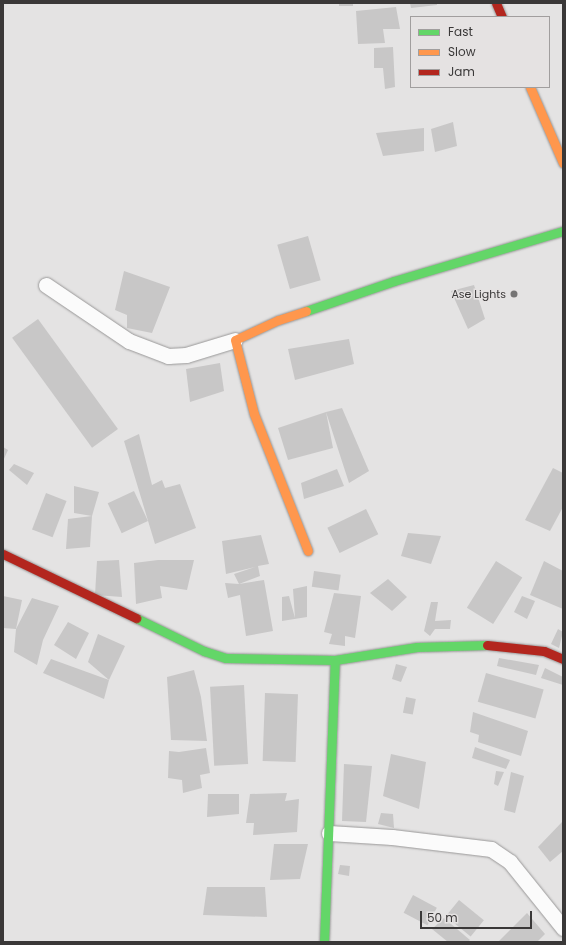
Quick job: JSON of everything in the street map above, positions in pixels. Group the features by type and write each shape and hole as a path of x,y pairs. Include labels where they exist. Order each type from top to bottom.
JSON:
{"main road":[{"path":"496,3 502,16"},
{"path":"530,88 563,163"},
{"path":"308,551 254,414 235,340 278,320 380,286 563,231"},
{"path":"3,554 204,652 226,658 335,660 417,647 471,644 515,646 544,651 563,659"},
{"path":"324,942 335,660"}],"street":[{"path":"46,285 129,340 168,356 186,355 235,340"},
{"path":"329,833 392,837 491,849 510,862 563,928"}],"building":[{"path":"339,3 353,3 353,6 339,6"},
{"path":"410,3 437,3 437,5 411,8"},
{"path":"396,7 400,29 383,29 385,43 358,44 356,11"},
{"path":"393,47 395,87 385,89 383,68 374,68 374,48"},
{"path":"453,122 457,146 435,152 431,129"},
{"path":"424,128 424,151 383,156 376,133"},
{"path":"308,236 321,280 290,289 277,245"},
{"path":"124,271 170,287 152,333 127,328 127,315 115,310"},
{"path":"474,285 485,319 468,329 451,291"},
{"path":"38,319 118,429 92,448 12,338"},
{"path":"349,339 354,364 295,380 288,349"},
{"path":"220,363 224,391 190,402 186,369"},
{"path":"342,408 369,471 349,483 326,412"},
{"path":"326,412 333,448 288,460 278,428"},
{"path":"139,434 152,485 162,480 165,488 180,484 196,528 155,544 124,441"},
{"path":"3,447 8,450 3,461"},
{"path":"14,464 34,473 27,485 9,470"},
{"path":"553,468 563,473 563,507 550,531 525,520"},
{"path":"337,469 344,486 304,499 301,483"},
{"path":"74,486 99,492 92,516 74,513"},
{"path":"134,491 148,521 122,533 108,503"},
{"path":"46,493 67,501 53,537 32,529"},
{"path":"366,509 378,534 340,553 327,528"},
{"path":"92,516 90,547 66,549 68,519"},
{"path":"408,533 441,536 431,564 401,556"},
{"path":"261,535 269,564 258,566 260,576 239,584 234,574 255,567 226,574 222,541"},
{"path":"119,560 122,597 95,595 97,561"},
{"path":"158,560 194,560 187,590 160,586 162,598 136,604 134,563"},
{"path":"496,561 522,577 493,624 467,608"},
{"path":"544,561 563,571 563,609 530,595"},
{"path":"314,571 341,575 339,591 312,587"},
{"path":"388,579 407,597 392,611 370,593"},
{"path":"264,580 273,631 246,636 240,595 228,598 225,583 239,584"},
{"path":"307,586 307,617 282,621 282,597 289,596 295,618 293,589"},
{"path":"334,593 361,596 355,638 345,636 345,646 329,644 332,634 324,632"},
{"path":"3,596 22,600 16,629 3,628"},
{"path":"522,596 535,601 527,619 514,612"},
{"path":"32,598 59,606 43,640 37,665 14,652 16,629"},
{"path":"431,602 438,602 435,621 451,620 450,629 435,629 430,636 424,631"},
{"path":"68,622 89,633 76,659 54,645"},
{"path":"558,629 563,632 559,648 551,644"},
{"path":"98,634 125,646 109,680 88,662"},
{"path":"499,658 539,665 536,675 497,666"},
{"path":"51,659 109,680 104,699 43,673"},
{"path":"396,664 407,667 401,682 392,679"},
{"path":"545,668 563,677 563,685 541,678"},
{"path":"194,670 201,697 207,741 171,740 167,677"},
{"path":"486,673 544,690 535,718 478,702"},
{"path":"244,685 248,764 214,766 210,687"},
{"path":"265,693 298,694 296,762 263,761"},
{"path":"406,697 416,699 413,715 403,713"},
{"path":"473,712 528,731 521,756 478,742 479,735 470,732"},
{"path":"475,747 510,760 506,769 472,758"},
{"path":"206,748 210,773 200,775 202,788 183,793 182,780 168,778 169,751 179,752"},
{"path":"391,754 426,762 419,809 383,796"},
{"path":"344,764 372,766 366,822 342,821"},
{"path":"496,771 504,772 498,786 494,784"},
{"path":"511,772 524,776 515,813 504,810"},
{"path":"287,793 285,801 299,799 297,832 253,835 254,823 246,823 250,794"},
{"path":"208,794 239,794 239,814 207,817"},
{"path":"381,813 393,814 394,828 378,824"},
{"path":"563,821 563,851 550,862 538,847"},
{"path":"274,844 308,844 300,879 270,880"},
{"path":"340,865 350,866 349,876 338,874"},
{"path":"207,887 265,887 267,917 203,915"},
{"path":"413,895 437,908 427,925 404,913"},
{"path":"459,900 484,920 471,936 446,916"},
{"path":"527,913 545,934 537,942 498,942"},
{"path":"444,918 470,940 468,942 448,942 432,929"}],"traffic: fast":[{"path":"306,311 394,281 563,231"},
{"path":"136,618 204,651 226,658 335,660 417,647 487,645"},
{"path":"324,942 335,660"}],"traffic: slow":[{"path":"530,88 563,163"},
{"path":"306,311 278,320 235,340 254,414 308,551"}],"traffic: jam":[{"path":"496,3 502,16"},
{"path":"3,554 136,618"},
{"path":"487,645 544,651 563,659"}],"place":[{"name":"Ase Lights","path":"514,294"}]}
